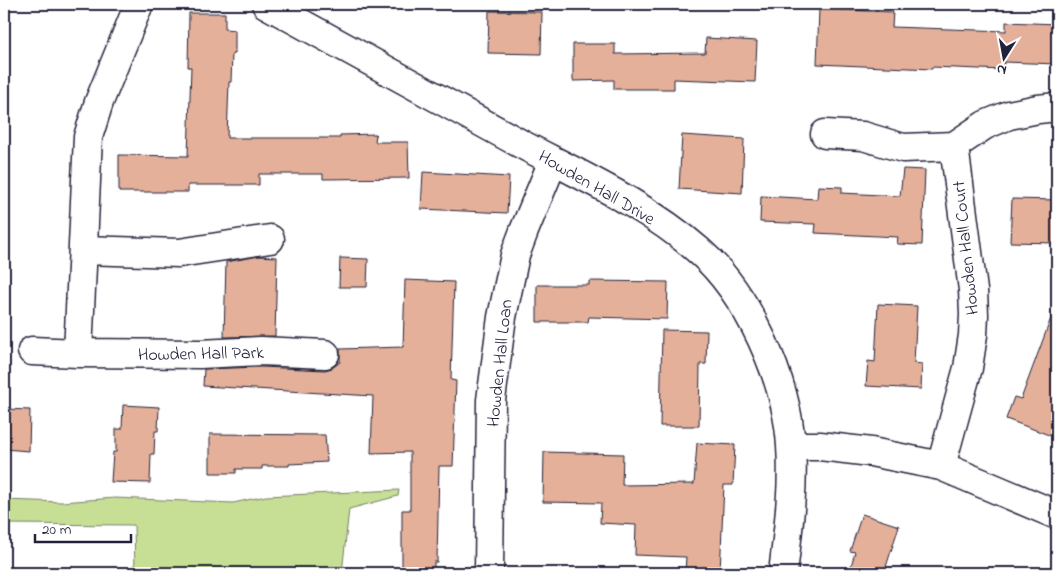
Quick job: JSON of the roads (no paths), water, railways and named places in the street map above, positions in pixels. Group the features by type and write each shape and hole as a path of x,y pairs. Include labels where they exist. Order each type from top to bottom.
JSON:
{"street":[{"path":"78,353 88,137 99,102 139,4"},
{"name":"Howden Hall Drive","path":"266,4 553,161 623,197 698,250 726,280 768,351 782,399 791,446 790,513 783,573"},
{"path":"825,134 863,136 903,148 954,146 985,126 1009,115 1057,107"},
{"name":"Howden Hall Court","path":"941,466 968,368 974,315 973,290 954,146"},
{"name":"Howden Hall Loan","path":"489,573 491,400 502,317 516,255 553,161"},
{"path":"83,250 179,253 270,239"},
{"name":"Howden Hall Park","path":"32,351 200,354 261,351 325,354"},
{"path":"791,446 820,446 854,450 941,466 1057,514"}]}
